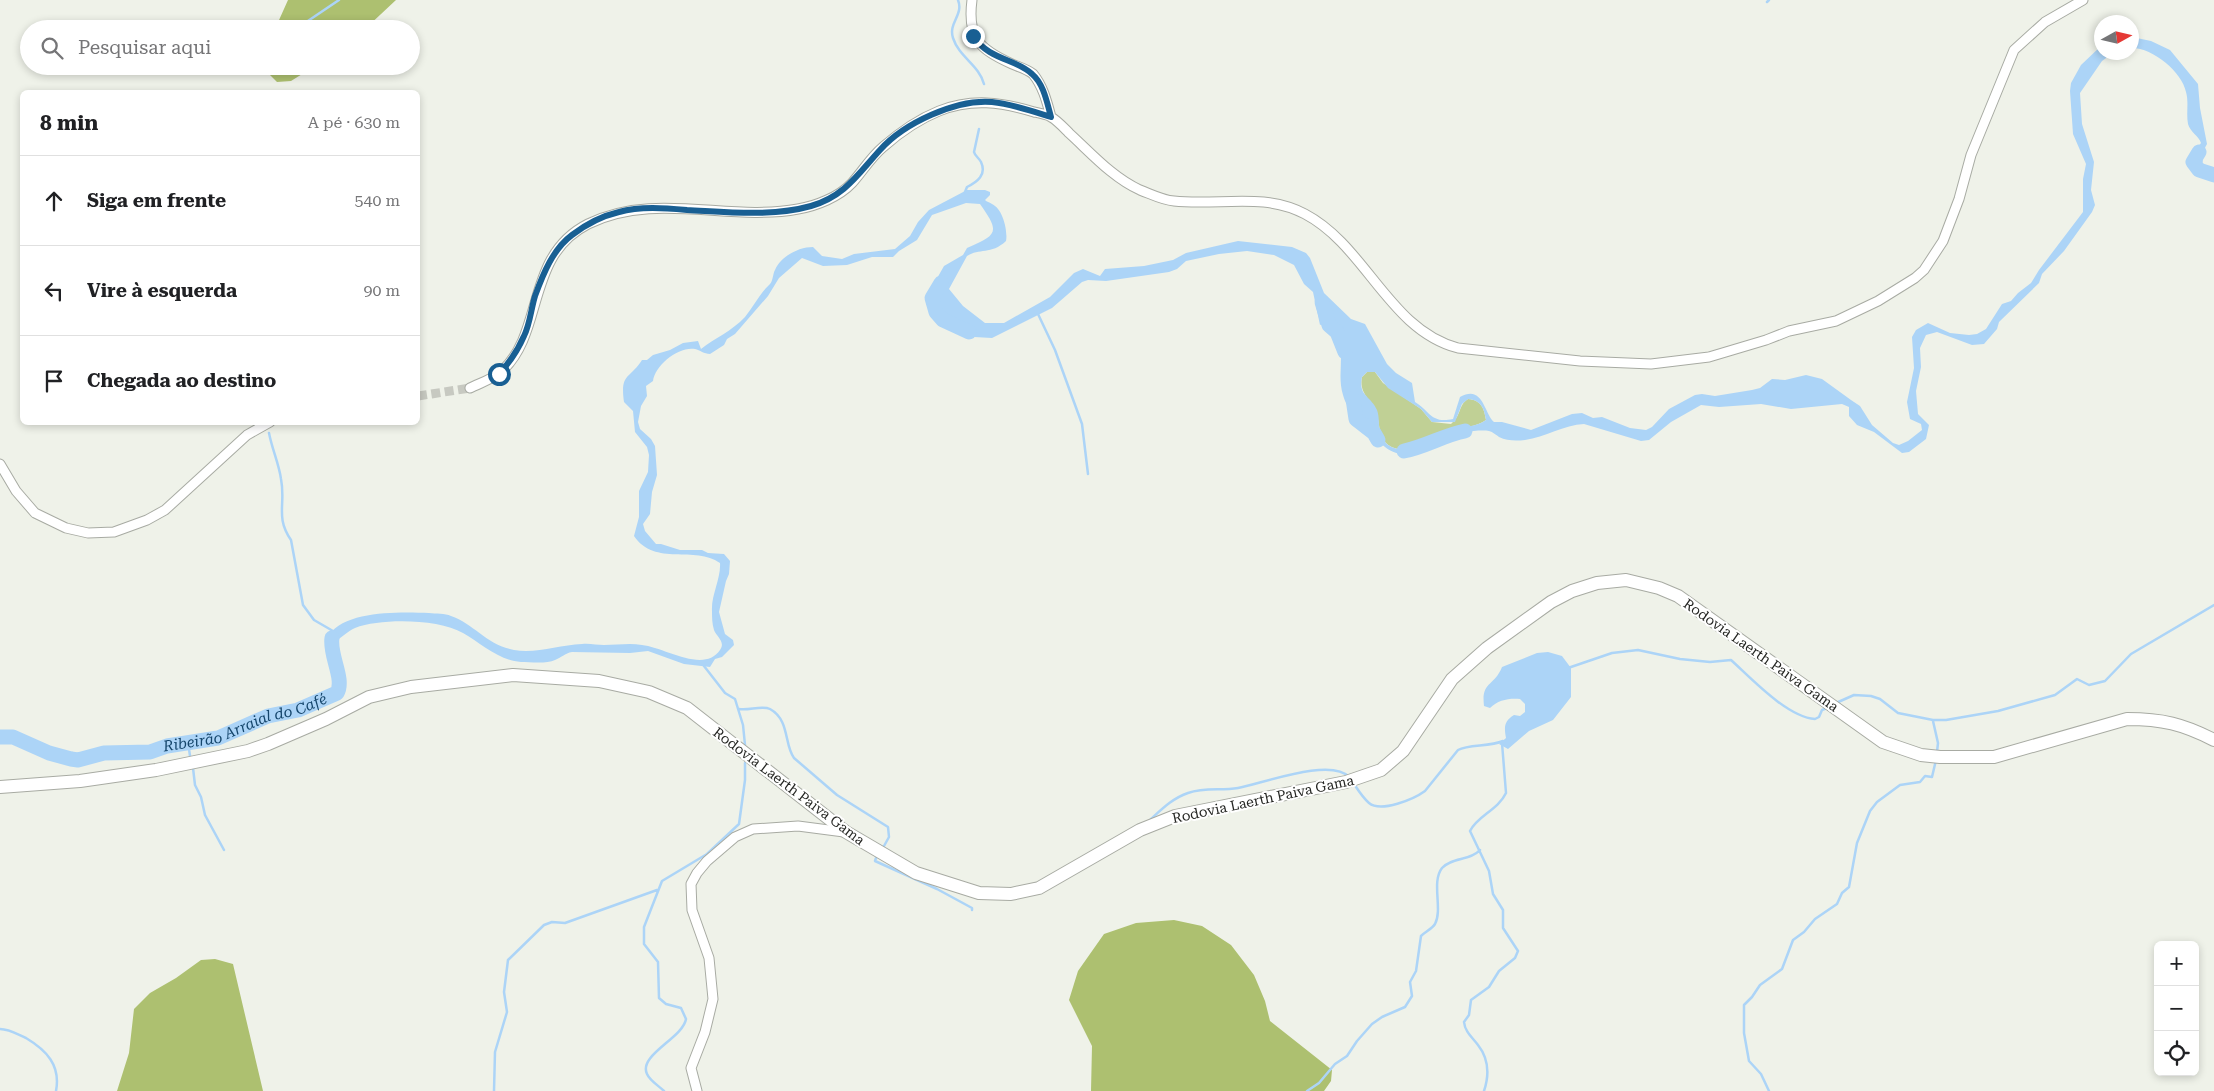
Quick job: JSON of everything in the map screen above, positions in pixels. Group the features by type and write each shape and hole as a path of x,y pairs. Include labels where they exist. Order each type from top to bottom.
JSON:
{"main road":[{"name":"Rodovia Laerth Paiva Gama","path":"0,787 80,781 204,761 268,744 378,694 454,681 532,675 607,683 649,692 687,708 846,832 916,873 972,891 995,895 1011,894 1039,888 1140,830 1175,816 1346,782 1380,770 1403,751 1452,679 1487,648 1551,602 1584,586 1626,580 1659,588 1678,596 1883,742 1902,750 1940,757 1994,757 2127,720 2144,719 2177,724 2214,740"}],"street":[{"path":"972,0 970,14 972,31 976,40 985,50 1032,73 1042,89 1051,117"},
{"path":"470,388 499,374 507,365 525,336 535,296 558,247 587,225 619,211 662,208 744,212 797,210 824,201 846,188 882,147 926,117 942,109 990,102 1018,107 1051,117 1120,178 1158,197 1172,201 1260,201 1275,203 1307,214 1329,230 1404,315 1428,335 1445,345 1580,361 1651,364 1709,357 1789,331 1836,321 1878,302 1924,270 1943,240 1959,199 1971,155 2014,50 2046,22 2083,0"},
{"path":"0,464 16,491 35,513 66,528 88,533 114,532 147,520 165,510 247,435 265,425"},
{"path":"697,1091 691,1068 705,1032 713,999 709,958 692,910 691,884 697,873 706,861 735,837 753,829 798,826 846,832"}],"green space":[{"path":"288,0 396,0 375,20 279,20"},
{"path":"270,75 301,75 291,81 277,82"},
{"path":"1367,372 1375,372 1383,383 1421,409 1432,422 1451,424 1468,399 1476,401 1481,405 1486,420 1453,430 1441,440 1428,445 1405,450 1392,447 1383,439 1377,415 1363,391 1362,377"},
{"path":"1174,920 1202,926 1231,945 1254,975 1265,1001 1270,1021 1332,1070 1331,1081 1324,1091 1091,1091 1092,1046 1069,1000 1078,971 1104,934 1136,923"},
{"path":"215,959 233,964 263,1091 117,1091 129,1053 134,1009 150,993 176,978 201,960"}],"water":[{"path":"2139,38 2151,41 2170,50 2198,84 2200,108 2207,144 2200,157 2203,161 2199,168 2194,169 2190,165 2192,155 2201,143 2188,124 2187,96 2183,84 2173,69 2165,62 2140,49"},
{"path":"2094,53 2094,60 2103,60 2080,93 2082,124 2094,162 2091,190 2095,205 2092,212 2064,251 2042,274 2039,283 1999,322 1997,329 1984,344 1972,345 1937,332 1926,335 1920,348 1921,367 1916,391 1918,414 1929,425 1926,439 1909,452 1902,453 1874,432 1857,425 1849,416 1849,407 1842,404 1791,409 1761,404 1719,407 1701,405 1671,422 1649,440 1641,441 1584,424 1522,440 1505,439 1489,431 1466,432 1417,453 1396,453 1382,444 1351,410 1344,399 1340,376 1341,349 1337,323 1332,320 1320,325 1313,292 1304,284 1294,265 1274,255 1247,251 1219,254 1186,261 1177,269 1169,272 1106,281 1088,280 1082,282 1052,308 992,338 974,337 962,332 945,316 940,307 927,299 927,296 944,266 963,255 967,248 985,240 993,232 991,221 980,204 966,203 932,215 917,240 893,257 872,257 847,265 823,266 802,258 779,278 768,296 735,334 727,339 724,345 710,354 695,349 682,350 663,363 653,381 646,386 647,396 641,406 638,422 640,429 651,439 655,446 657,475 652,492 650,514 643,524 645,531 656,544 680,550 702,550 708,553 724,554 730,561 729,574 719,612 725,634 733,640 734,645 722,657 715,659 710,667 684,664 648,651 630,653 572,652 552,661 513,661 498,655 452,628 425,623 394,621 366,625 347,632 336,641 337,658 329,656 327,651 329,635 337,627 348,621 375,614 417,613 449,615 467,624 496,644 514,650 531,651 585,644 633,644 694,659 704,660 713,657 722,647 712,623 712,605 720,563 710,558 699,556 653,551 634,536 639,517 639,491 648,472 649,455 647,447 635,432 633,411 624,402 623,386 625,381 642,360 647,360 653,355 670,350 683,343 698,341 701,349 735,326 745,317 771,283 774,271 778,265 791,253 813,247 822,256 842,259 854,254 895,249 910,236 918,222 929,210 967,190 985,190 990,192 990,195 985,200 999,210 1006,232 1006,241 1001,245 967,256 949,289 963,306 985,323 1004,323 1050,297 1074,273 1083,269 1100,276 1105,269 1144,266 1173,260 1186,253 1238,241 1292,247 1306,253 1310,258 1324,293 1351,319 1365,324 1387,364 1396,373 1412,383 1415,402 1431,416 1440,420 1453,419 1460,397 1474,394 1482,401 1494,422 1502,422 1531,430 1572,414 1582,413 1593,418 1602,417 1630,428 1646,430 1652,427 1669,409 1695,395 1715,396 1752,390 1760,388 1772,379 1785,380 1806,375 1822,379 1860,406 1872,425 1893,443 1899,445 1908,441 1922,430 1921,424 1910,419 1907,402 1914,368 1912,337 1916,330 1928,323 1950,333 1969,335 1977,334 1986,329 2002,304 2011,301 2031,283 2083,212 2083,179 2086,164 2073,134 2071,83 2081,65","holes":["1367,372 1375,372 1388,388 1421,409 1432,422 1455,422 1462,404 1468,399 1476,401 1481,405 1486,420 1451,431 1441,440 1421,447 1405,450 1391,447 1381,436 1377,410 1363,392 1362,377"]},
{"path":"1548,652 1562,656 1571,668 1571,697 1553,720 1529,731 1508,749 1499,744 1506,738 1506,725 1508,720 1514,715 1520,716 1525,712 1525,704 1520,699 1508,699 1500,701 1490,708 1484,706 1484,692 1502,667 1537,653"}],"waterway":[{"path":"309,20 339,0"},
{"path":"958,0 959,10 953,28 953,38 960,51 978,71 984,84"},
{"path":"965,192 967,187 980,178 983,171 981,162 974,152 979,129"},
{"name":"Ribeirão Arraial do Café","path":"2199,152 2193,162 2199,170 2214,175"},
{"name":"Ribeirão Arraial do Café","path":"941,283 932,298 936,312 943,320 969,332"},
{"name":"Ribeirão Arraial do Café","path":"1322,302 1329,325 1337,332 1345,352"},
{"path":"1038,314 1055,350 1082,424 1088,474"},
{"name":"Ribeirão Arraial do Café","path":"1353,399 1356,419 1374,433 1378,440"},
{"name":"Ribeirão Arraial do Café","path":"1404,451 1465,431"},
{"path":"269,433 281,479 283,524 291,540 303,605 314,620 333,631"},
{"path":"1836,703 1854,695 1871,696 1880,699 1898,713 1933,720 1946,720 1998,711 2055,695 2077,679 2089,685 2105,681 2131,654 2214,605"},
{"name":"Ribeirão Arraial do Café","path":"0,737 13,737 49,753 78,760 104,753 150,752 167,746 218,738 268,716 298,710 337,693 339,681 332,638"},
{"path":"1568,668 1612,653 1638,650 1680,659 1710,662 1731,660 1770,696 1804,717 1815,719 1819,717 1822,710 1827,708"},
{"path":"704,666 725,693 735,699 743,725 745,745"},
{"path":"739,709 767,708 776,714 784,726 794,758 837,795 888,827 889,837 884,846"},
{"path":"1933,721 1938,743 1937,752"},
{"path":"1354,784 1365,799 1374,806 1397,804 1425,791 1458,750 1503,741"},
{"path":"188,742 190,756"},
{"path":"1484,1091 1487,1079 1486,1062 1482,1050 1467,1032 1464,1022 1469,1015 1471,1000 1489,987 1499,971 1515,958 1518,951 1503,928 1503,910 1493,894 1489,871 1470,831 1477,821 1498,804 1506,793 1502,743"},
{"path":"1769,1091 1761,1074 1749,1061 1744,1033 1744,1005 1760,985 1782,969 1793,940 1804,932 1815,919 1837,904 1842,893 1849,887 1857,843 1870,811 1877,802 1900,785 1920,782 1925,776 1932,777 1936,760"},
{"path":"664,1091 648,1077 646,1067 649,1060 677,1033 686,1019 681,1008 666,1004 659,998 658,962 644,944 644,927 662,881 707,854 739,824 745,780 745,763"},
{"path":"193,768 195,785 201,797 205,815 224,850"},
{"path":"1151,819 1173,801 1194,791 1238,788 1312,771 1327,770 1340,772 1349,777"},
{"path":"1307,1091 1319,1083 1335,1064 1347,1056 1372,1024 1382,1017 1405,1007 1412,996 1410,982 1416,971 1421,936 1434,926 1437,918 1437,881 1439,874 1442,868 1451,862 1471,856 1480,850"},
{"path":"876,858 875,861 937,889 972,908 972,910"},
{"path":"494,1091 495,1052 507,1012 504,992 508,960 544,925 552,922 565,923 657,890"},
{"path":"0,1029 26,1038 46,1053 56,1073 56,1091"}],"tunnel":[{"path":"420,396 470,388"}],"route":[{"path":"499,374 515,354 525,336 535,296 558,247 570,236 587,225 619,211 662,208 718,212 797,210 833,197 846,188 882,147 909,127 942,109 990,102 1018,107 1051,117 1040,84 1032,73 985,50 973,36"}]}
